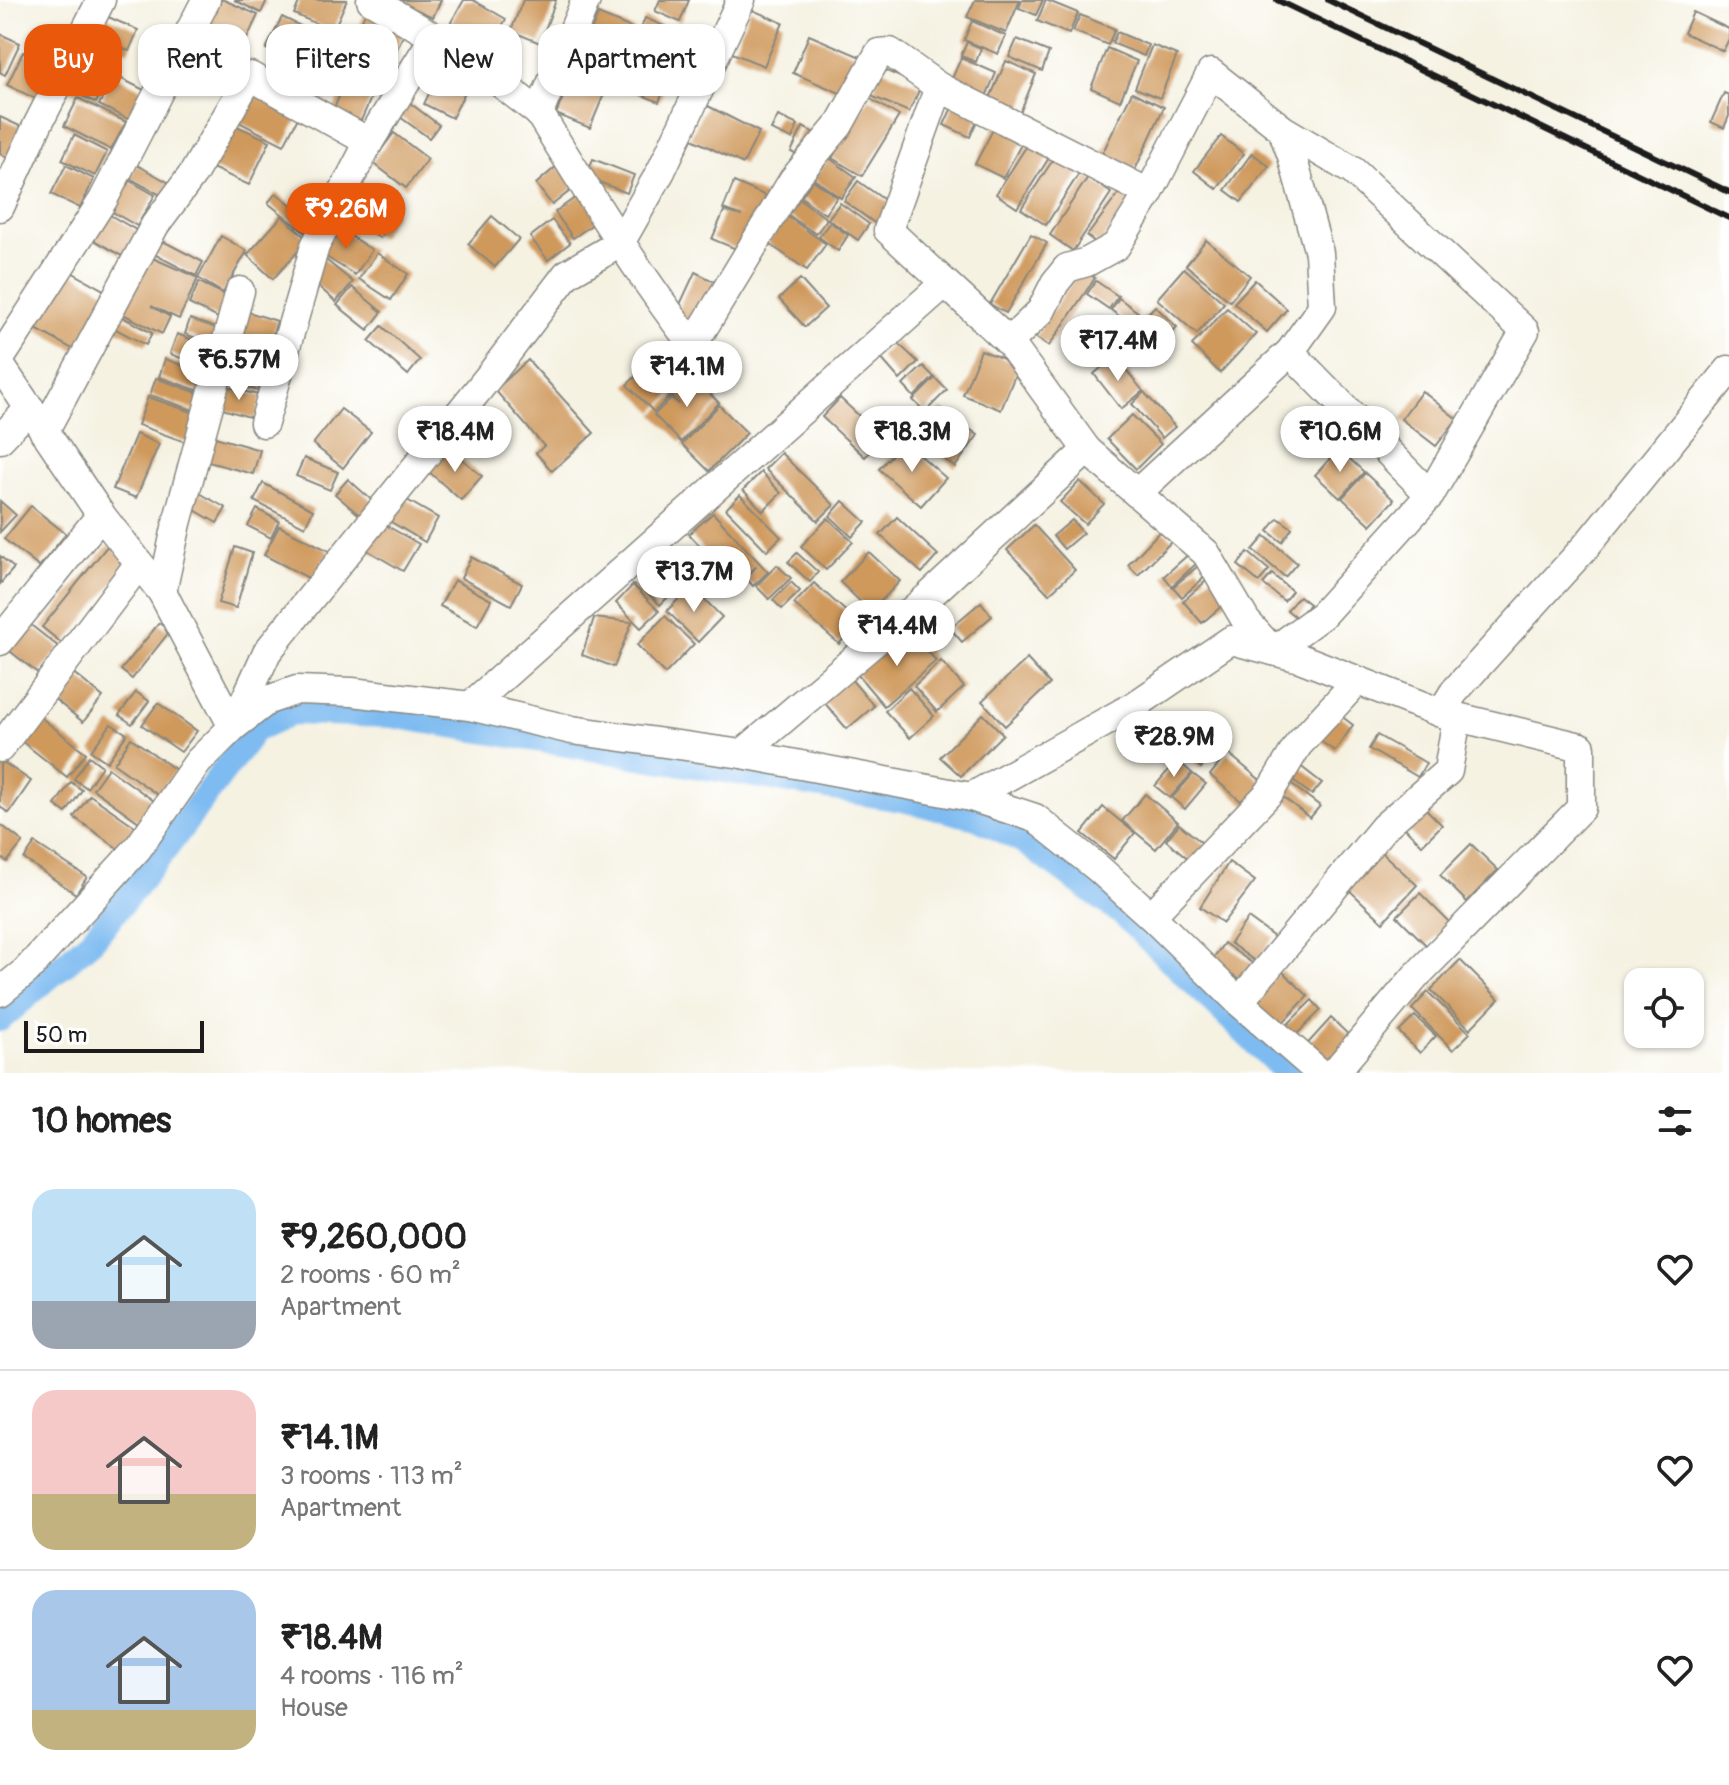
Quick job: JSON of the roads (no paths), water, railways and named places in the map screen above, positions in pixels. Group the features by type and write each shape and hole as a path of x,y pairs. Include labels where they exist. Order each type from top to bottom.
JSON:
{"street":[{"path":"0,207 101,0"},
{"path":"206,0 103,200 0,362 101,515 162,592 233,727"},
{"path":"371,0 414,25"},
{"path":"539,113 586,0"},
{"path":"233,727 267,652 491,374 567,274 620,243 661,171 741,0"},
{"path":"517,96 539,113 651,290 693,345 793,180 839,125 879,53 890,52 939,87 1149,193"},
{"path":"264,423 315,246 369,142 414,69"},
{"path":"1009,342 1041,311 1055,283 1067,268 1087,262 1116,246 1149,193 1211,73 1282,129 1353,171 1525,331 1430,495 1322,615 1273,651"},
{"path":"44,432 155,225 193,174 250,76 369,142"},
{"path":"939,87 888,230 1009,342 1087,450 1206,553 1246,621 1273,651"},
{"path":"1137,493 1290,352 1322,307 1319,253 1282,129"},
{"path":"470,706 945,283"},
{"path":"162,592 177,523 240,291"},
{"path":"1290,352 1430,495"},
{"path":"1239,1002 1384,827 1448,771 1449,715 1454,692 1586,546 1729,370"},
{"path":"0,439 30,408"},
{"path":"742,754 928,597 1087,450"},
{"path":"0,641 101,515"},
{"path":"0,748 138,565"},
{"path":"971,797 1134,706 1231,640 1300,658 1356,682 1449,715 1581,747 1581,808 1416,976 1334,1073"},
{"path":"1151,916 1269,793 1298,745 1356,682"},
{"path":"0,992 26,971 138,848 198,762 233,727 268,700 297,690 352,692 470,706 572,730 742,754 971,797 1035,818 1099,869 1239,1002 1320,1073"}],"waterway":[{"path":"0,1019 92,940 163,852 254,730 292,712 391,715 907,800 977,817 1023,841 1122,913 1287,1073"}],"railway":[{"path":"1277,0 1729,218"},
{"path":"1328,0 1729,192"}]}
